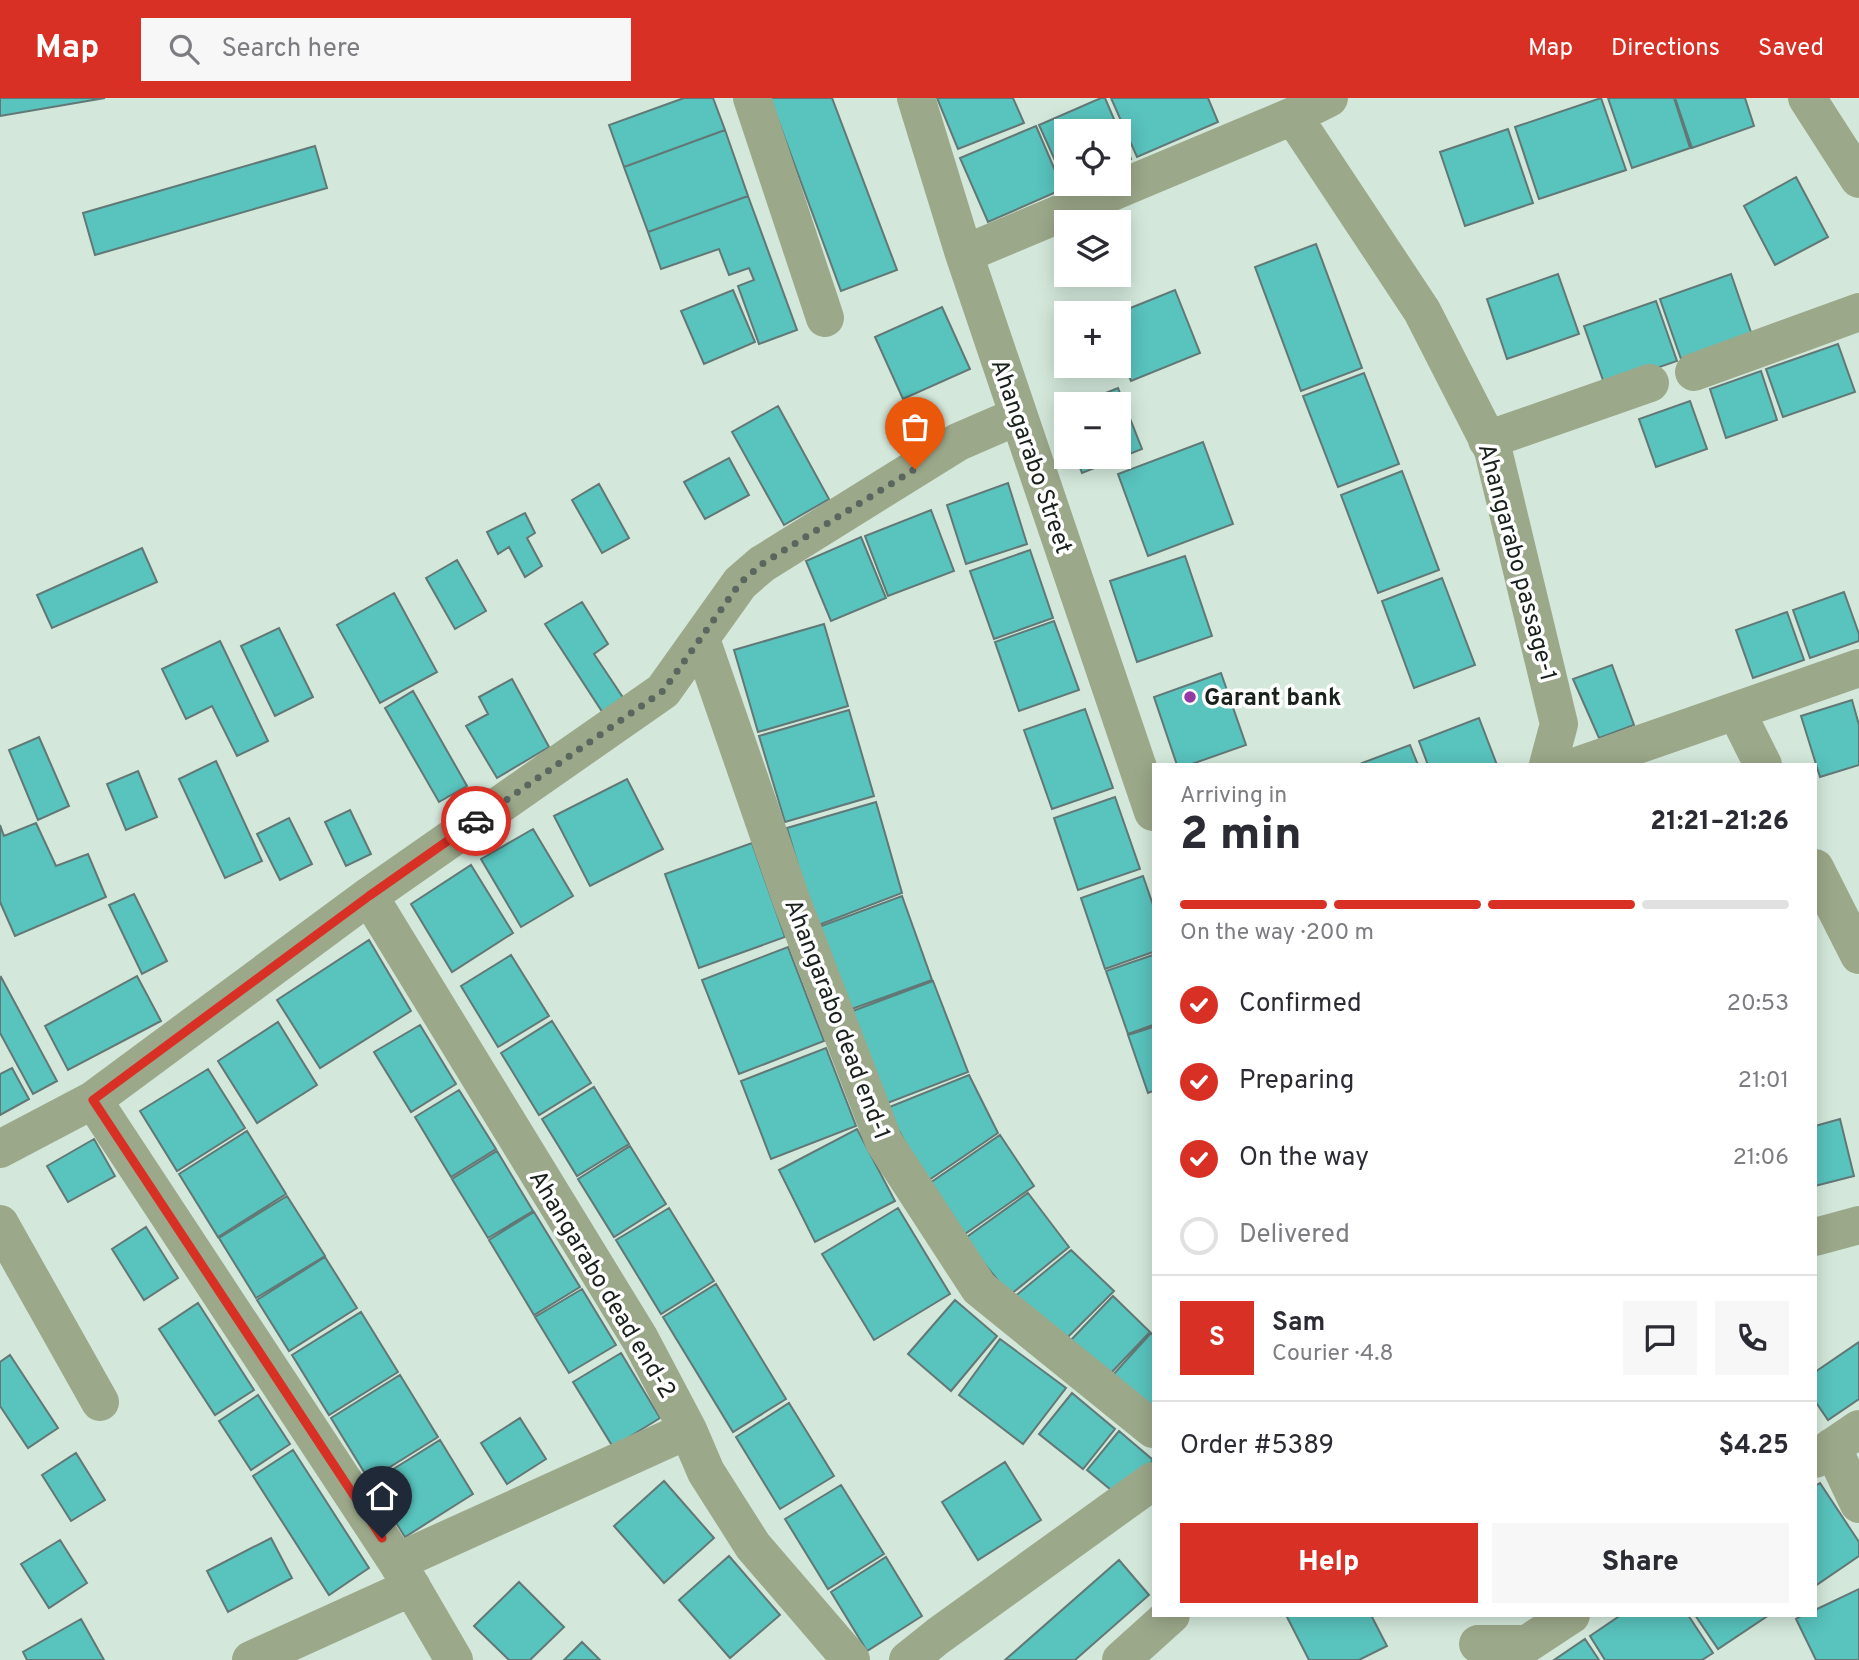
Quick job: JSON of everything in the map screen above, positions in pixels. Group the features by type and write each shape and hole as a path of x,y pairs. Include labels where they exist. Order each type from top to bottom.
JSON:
{"street":[{"path":"752,98 825,318"},
{"name":"Ahangarabo Street","path":"916,98 964,254 1152,809"},
{"path":"964,254 1293,116 1329,98"},
{"path":"1807,98 1859,179"},
{"name":"Ahangarabo passage-1","path":"1293,116 1422,311 1493,450 1559,724 1549,763"},
{"path":"1694,372 1859,312"},
{"path":"1487,440 1650,383"},
{"path":"0,1149 93,1100 369,896 663,691 740,583 762,564 958,442 1018,416"},
{"name":"Ahangarabo dead end-1","path":"701,639 792,902 884,1142 979,1288 1152,1428"},
{"path":"1586,763 1859,668"},
{"path":"1736,711 1762,763"},
{"path":"1817,871 1859,955"},
{"name":"Ahangarabo dead end-2","path":"369,896 640,1339 688,1430 706,1472 753,1546 851,1660"},
{"path":"93,1100 405,1574 454,1660"},
{"path":"0,1224 100,1402"},
{"path":"1817,1236 1859,1225"},
{"path":"251,1660 405,1574 688,1430"},
{"path":"1835,1445 1859,1504"},
{"path":"908,1660 1152,1482"},
{"path":"1121,1660 1169,1617"},
{"path":"1476,1640 1527,1644 1568,1617"}],"building":[{"path":"0,98 105,98 0,116"},
{"path":"684,98 713,98 725,130 624,167 609,125"},
{"path":"770,98 832,98 897,270 841,291"},
{"path":"937,98 1013,98 1024,123 958,149"},
{"path":"1101,98 1105,98 1114,119 1054,119 1054,158 1039,125"},
{"path":"1111,98 1208,98 1218,122 1137,157 1131,143 1131,119 1120,119"},
{"path":"1601,98 1626,170 1539,199 1515,127"},
{"path":"1608,98 1674,98 1690,148 1632,168"},
{"path":"1675,98 1745,98 1754,126 1692,148"},
{"path":"1036,126 1054,168 1054,193 988,222 960,158"},
{"path":"1508,129 1533,203 1465,226 1440,152"},
{"path":"725,130 748,196 648,232 624,167"},
{"path":"315,146 327,188 95,255 83,213"},
{"path":"1796,177 1828,237 1775,265 1744,206"},
{"path":"748,196 797,330 759,344 738,286 754,280 749,268 729,275 719,249 661,269 648,232"},
{"path":"1316,244 1362,368 1301,391 1255,267"},
{"path":"1558,274 1579,334 1507,359 1487,299"},
{"path":"1731,274 1752,335 1681,359 1660,299"},
{"path":"733,290 755,342 704,364 681,311"},
{"path":"1175,290 1200,353 1131,381 1131,308"},
{"path":"1656,301 1677,361 1605,386 1584,326"},
{"path":"942,307 970,369 903,399 875,337"},
{"path":"1838,344 1855,392 1783,417 1766,369"},
{"path":"1761,371 1777,420 1726,438 1710,389"},
{"path":"1364,373 1399,464 1338,487 1303,396"},
{"path":"1690,401 1707,449 1656,467 1639,419"},
{"path":"778,406 829,499 784,525 732,432"},
{"path":"1131,421 1142,449 1131,453"},
{"path":"1203,442 1233,524 1148,556 1118,474"},
{"path":"729,458 749,495 705,519 684,482"},
{"path":"1402,471 1439,570 1378,593 1341,495"},
{"path":"1008,483 1027,544 966,564 947,505"},
{"path":"599,484 629,538 602,553 572,500"},
{"path":"931,510 954,571 888,596 865,536"},
{"path":"525,513 535,533 527,538 542,566 525,577 509,547 498,554 487,532"},
{"path":"861,537 886,598 831,621 806,561"},
{"path":"142,548 157,582 52,628 37,595"},
{"path":"1030,550 1053,618 994,639 970,571"},
{"path":"1185,556 1212,636 1137,662 1110,581"},
{"path":"457,560 486,611 455,629 426,578"},
{"path":"1442,578 1475,665 1414,688 1382,601"},
{"path":"1844,592 1859,641 1810,658 1793,610"},
{"path":"394,593 437,672 380,703 337,625"},
{"path":"582,602 608,644 594,654 624,699 603,713 545,624"},
{"path":"1787,612 1804,660 1753,678 1736,630"},
{"path":"1054,621 1079,690 1019,711 995,642"},
{"path":"824,624 848,706 758,732 734,650"},
{"path":"279,628 313,697 275,716 241,646"},
{"path":"220,641 268,741 237,756 212,706 186,719 162,669"},
{"path":"1612,665 1634,725 1599,738 1573,679"},
{"path":"1221,673 1246,745 1195,763 1176,763 1154,697"},
{"path":"512,679 549,747 497,778 466,726 488,714 479,697"},
{"path":"413,691 467,786 439,802 385,708"},
{"path":"1852,700 1859,725 1859,765 1820,777 1801,716"},
{"path":"1085,709 1113,788 1052,809 1024,730"},
{"path":"849,710 874,796 785,822 759,736"},
{"path":"1479,718 1496,763 1427,763 1419,741"},
{"path":"39,737 69,806 38,820 9,750"},
{"path":"1410,745 1417,763 1362,763"},
{"path":"216,761 262,861 225,878 179,779"},
{"path":"138,771 157,817 126,830 107,784"},
{"path":"627,779 663,849 590,886 554,816"},
{"path":"1115,797 1140,869 1078,890 1054,818"},
{"path":"876,802 902,893 816,926 787,828"},
{"path":"350,810 371,854 346,866 325,822"},
{"path":"289,818 312,864 280,880 257,834"},
{"path":"36,823 56,866 88,854 106,897 15,936 0,902 0,825 4,836"},
{"path":"533,829 573,896 521,927 481,859"},
{"path":"752,843 785,937 699,968 665,874"},
{"path":"471,865 513,933 452,972 411,904"},
{"path":"1143,876 1152,902 1152,952 1105,969 1081,898"},
{"path":"134,894 167,961 142,974 109,905"},
{"path":"902,896 932,980 849,1010 816,928"},
{"path":"369,940 411,1011 320,1068 277,1000"},
{"path":"788,947 824,1041 739,1074 702,980"},
{"path":"511,955 549,1016 498,1047 461,986"},
{"path":"1152,955 1152,1025 1128,1034 1106,971"},
{"path":"137,976 161,1021 68,1070 45,1026"},
{"path":"1,977 57,1081 33,1094 0,1033"},
{"path":"933,981 968,1072 885,1104 850,1012"},
{"path":"552,1021 591,1083 539,1115 501,1053"},
{"path":"278,1022 317,1085 257,1123 218,1061"},
{"path":"420,1025 456,1084 411,1112 374,1052"},
{"path":"1152,1027 1152,1091 1148,1093 1128,1035"},
{"path":"826,1048 856,1126 771,1159 741,1081"},
{"path":"12,1068 29,1099 0,1115 0,1074"},
{"path":"208,1069 245,1128 177,1171 140,1111"},
{"path":"969,1075 998,1133 926,1182 887,1108"},
{"path":"594,1087 629,1144 577,1176 542,1119"},
{"path":"459,1090 496,1149 451,1177 415,1117"},
{"path":"1840,1119 1854,1176 1817,1185 1817,1125"},
{"path":"857,1129 895,1201 815,1242 779,1170"},
{"path":"247,1131 286,1194 218,1237 179,1174"},
{"path":"1000,1135 1034,1186 962,1236 927,1185"},
{"path":"94,1139 115,1176 68,1202 47,1166"},
{"path":"630,1146 666,1204 614,1237 578,1179"},
{"path":"497,1151 533,1211 488,1238 452,1179"},
{"path":"1028,1193 1069,1247 1010,1295 964,1239"},
{"path":"287,1196 325,1256 256,1298 219,1238"},
{"path":"669,1208 714,1281 661,1314 616,1240"},
{"path":"898,1208 950,1294 874,1340 822,1254"},
{"path":"534,1212 580,1287 534,1315 489,1240"},
{"path":"146,1227 178,1278 144,1300 112,1249"},
{"path":"1071,1250 1114,1291 1067,1338 1013,1298"},
{"path":"325,1257 357,1308 289,1351 257,1300"},
{"path":"716,1284 786,1399 733,1432 663,1317"},
{"path":"582,1289 616,1345 569,1373 535,1317"},
{"path":"1113,1296 1150,1332 1109,1375 1070,1341"},
{"path":"955,1300 997,1336 951,1391 908,1354"},
{"path":"198,1303 254,1390 215,1415 159,1329"},
{"path":"361,1312 398,1372 329,1415 292,1355"},
{"path":"1151,1333 1152,1408 1111,1377"},
{"path":"1000,1339 1066,1388 1023,1444 959,1395"},
{"path":"1859,1342 1859,1399 1828,1420 1817,1404 1817,1371"},
{"path":"621,1353 660,1418 613,1447 573,1382"},
{"path":"10,1355 58,1428 28,1448 0,1406 0,1362"},
{"path":"400,1375 438,1437 369,1480 331,1418"},
{"path":"1072,1393 1115,1429 1083,1469 1039,1434"},
{"path":"258,1395 290,1444 251,1470 219,1421"},
{"path":"789,1403 834,1476 780,1509 736,1437"},
{"path":"520,1418 546,1459 507,1484 481,1443"},
{"path":"1119,1431 1152,1459 1122,1499 1087,1470"},
{"path":"440,1440 473,1494 405,1537 371,1483"},
{"path":"293,1450 369,1568 329,1595 253,1476"},
{"path":"76,1453 105,1500 71,1521 42,1475"},
{"path":"1005,1462 1041,1520 978,1560 942,1502"},
{"path":"664,1481 714,1538 664,1583 614,1526"},
{"path":"1820,1483 1859,1542 1859,1556 1817,1585 1817,1485"},
{"path":"841,1485 884,1554 828,1589 785,1519"},
{"path":"271,1538 292,1578 228,1612 207,1571"},
{"path":"60,1540 87,1583 49,1608 21,1564"},
{"path":"729,1556 780,1615 730,1658 679,1600"},
{"path":"886,1557 922,1616 867,1651 831,1592"},
{"path":"1119,1560 1149,1595 1075,1660 1005,1660"},
{"path":"519,1582 564,1627 530,1660 509,1660 474,1626"},
{"path":"1859,1589 1859,1660 1816,1660 1796,1619 1817,1617 1817,1609"},
{"path":"1287,1617 1372,1617 1387,1646 1359,1660 1309,1660"},
{"path":"1618,1617 1689,1617 1713,1653 1702,1660 1605,1660 1590,1636"},
{"path":"1696,1617 1766,1617 1718,1649"},
{"path":"81,1619 104,1660 27,1660 23,1652"},
{"path":"1585,1639 1599,1660 1554,1660"},
{"path":"582,1642 600,1660 564,1660"}],"way so far":[{"path":"476,821 663,691 740,583 762,564 915,469"}],"place":[{"name":"Garant bank","path":"1190,697"}],"route":[{"path":"382,1538 93,1100 369,896 476,821"}]}
